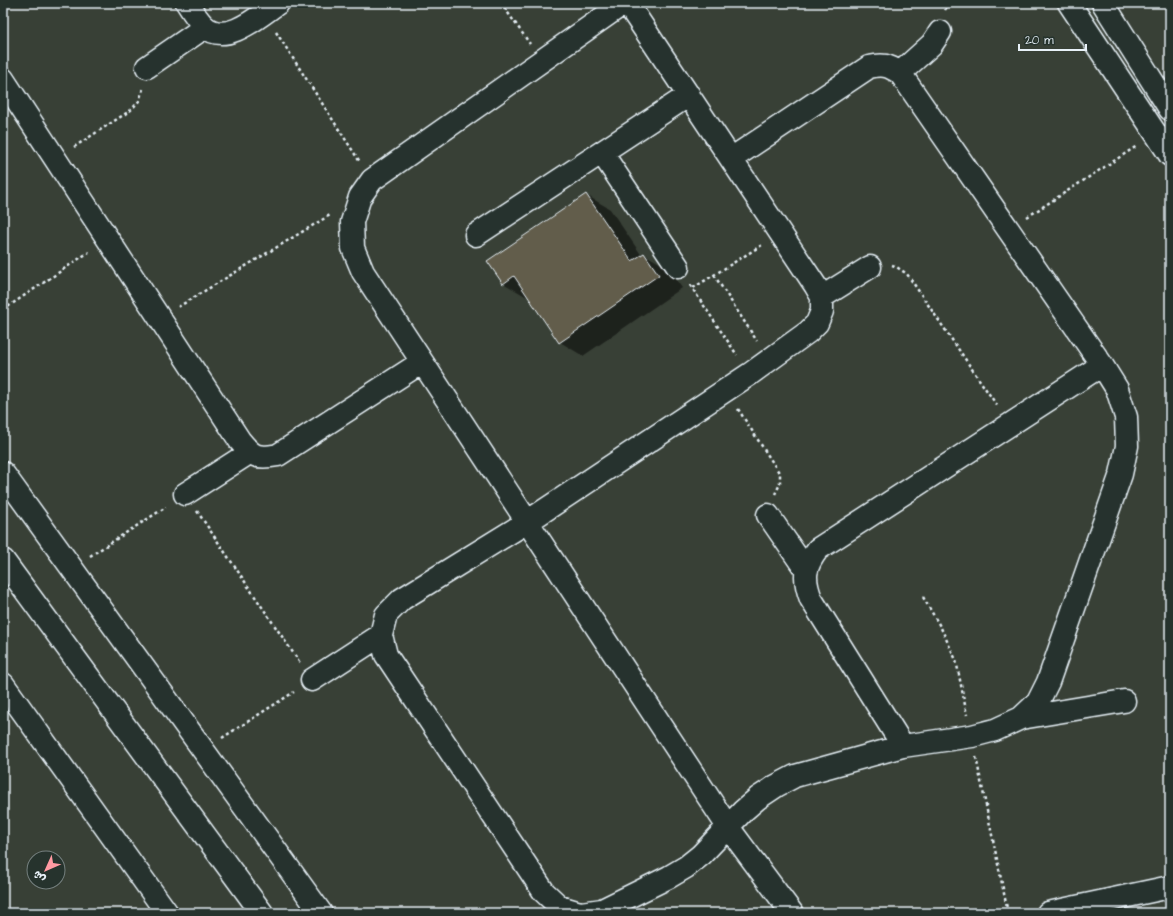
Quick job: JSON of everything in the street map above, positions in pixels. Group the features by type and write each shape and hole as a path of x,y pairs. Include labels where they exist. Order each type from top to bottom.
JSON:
{"street":[{"path":"187,3 205,27 215,32 226,33 236,31 271,8"},
{"path":"792,913 728,827 527,522 422,362 364,272 353,248 352,222 366,188 542,61 626,3 815,285 822,297 822,311 817,323 808,332 750,374 527,522 402,599 386,615 381,635 386,656 544,892 560,907 580,913 602,910 669,877 701,855 728,827 742,811 758,798 794,776 903,746 972,736 995,730 1021,718 1124,701"},
{"path":"1069,3 1170,155"},
{"path":"1103,3 1170,109"},
{"path":"147,67 205,27"},
{"path":"900,73 932,44 940,32"},
{"path":"731,159 869,67 880,65 890,66 900,73 1009,229 1117,389 1126,417 1127,446 1121,474 1048,682 1038,702 1021,718"},
{"path":"3,79 249,453 263,458 278,456 422,362"},
{"path":"476,235 689,95"},
{"path":"602,153 678,267"},
{"path":"822,297 870,267"},
{"path":"903,746 811,599 806,585 806,570 811,558 818,549 1102,365"},
{"path":"185,494 249,453"},
{"path":"3,473 321,913"},
{"path":"768,515 806,570"},
{"path":"3,560 262,913"},
{"path":"312,680 381,635"},
{"path":"3,684 167,913"},
{"path":"1048,913 1170,887"}],"path":[{"path":"501,3 542,61"},
{"path":"159,318 366,188 271,8"},
{"path":"56,159 135,106 139,101 143,89 143,78 147,67"},
{"path":"1009,229 1156,133"},
{"path":"692,288 781,233"},
{"path":"3,310 108,240"},
{"path":"870,267 882,263 895,266 907,274 1010,425"},
{"path":"678,267 750,374"},
{"path":"714,275 769,360"},
{"path":"726,390 780,474 780,484 769,503 768,515"},
{"path":"72,568 185,494 312,680 203,750"}],"building":[{"path":"586,194 632,261 644,253 659,275 559,343 514,276 503,284 487,261"}]}
